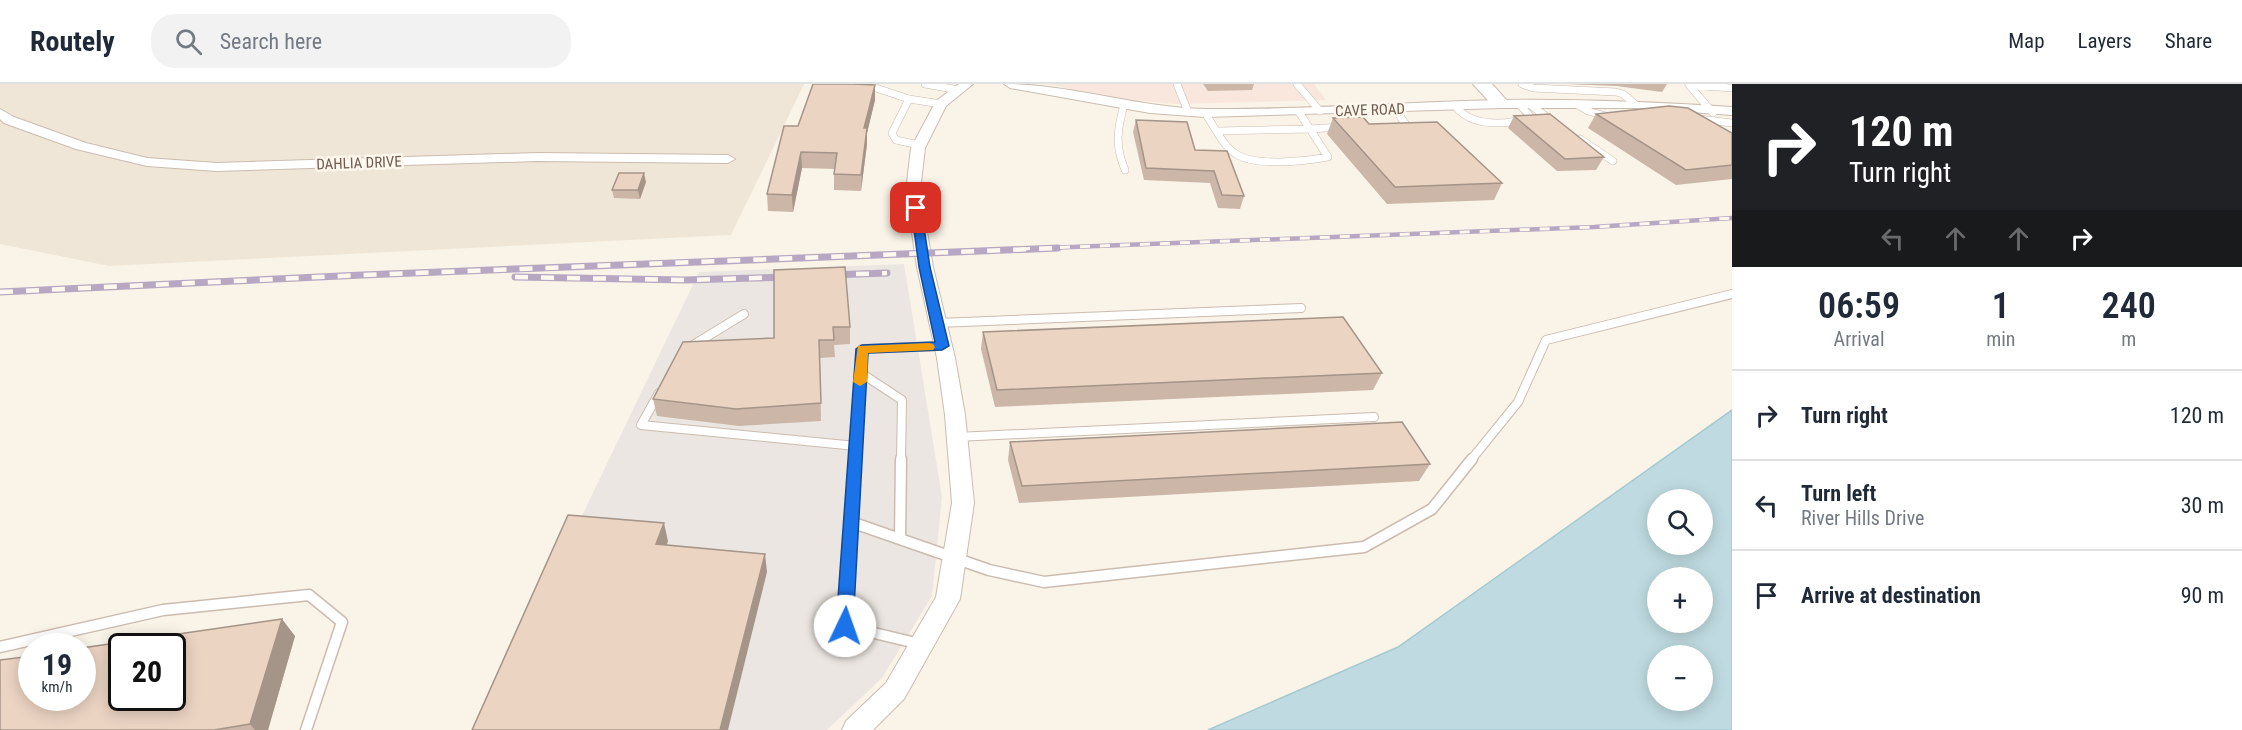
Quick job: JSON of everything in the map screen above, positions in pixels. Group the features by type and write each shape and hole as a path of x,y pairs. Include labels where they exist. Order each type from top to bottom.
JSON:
{"main road":[{"path":"1482,84 1500,104"}],"street":[{"name":"CAVE ROAD","path":"1010,84 1124,105 1205,113 1299,112 1500,104 1576,104 1643,109 1732,111"},
{"path":"855,730 895,691 948,599 956,557 963,502 957,437 946,358 925,267 913,191 919,145 941,104 963,87"},
{"name":"DAHLIA DRIVE","path":"3,119 81,146 147,162 217,167 537,157 728,159"}],"lane":[{"path":"864,84 909,99 941,104"},
{"path":"924,84 963,87"},
{"path":"1177,84 1188,112"},
{"path":"1297,84 1320,111"},
{"path":"1522,84 1533,88 1616,92 1623,94 1643,109"},
{"path":"1722,121 1689,85 1732,88"},
{"path":"909,99 892,133 896,140 919,145"},
{"path":"1456,106 1465,117 1480,121 1523,120 1530,116 1524,104"},
{"path":"1524,104 1559,125"},
{"path":"1576,104 1588,111 1612,116"},
{"path":"1124,105 1115,149 1125,170"},
{"path":"1387,126 1407,126 1395,109"},
{"path":"1205,113 1236,154 1257,159 1328,157 1299,112"},
{"path":"1689,118 1732,123"},
{"path":"1218,131 1349,127"},
{"path":"1577,137 1613,161"},
{"path":"851,522 989,570 1044,582 1364,547 1432,509 1518,402 1545,340 1732,294"},
{"path":"938,323 1301,308"},
{"path":"683,351 744,314"},
{"path":"922,644 845,626 862,349 942,346"},
{"path":"861,373 902,400 900,539"},
{"path":"662,388 641,424 856,446"},
{"path":"957,437 1374,417"},
{"path":"0,647 163,610 309,595 342,622 306,730"}],"shaded area":[{"path":"0,84 804,84 731,235 109,266 0,244"},
{"path":"1048,84 1314,84 1326,100 1174,104 1115,98"},
{"path":"904,264 942,497 932,596 882,678 827,730 479,730 699,272"}],"water":[{"path":"1732,410 1732,730 1208,730 1398,647"}],"building":[{"path":"813,84 875,85 864,128 867,128 861,175 834,174 837,153 801,152 792,195 767,194 784,126 798,126"},
{"path":"1669,106 1688,108 1732,133 1732,165 1686,170 1596,114"},
{"path":"1550,114 1604,157 1565,159 1514,116"},
{"path":"1363,117 1369,124 1437,122 1502,183 1395,187 1333,118"},
{"path":"1136,120 1187,122 1195,150 1227,151 1244,196 1222,195 1214,171 1146,168"},
{"path":"619,173 644,173 638,190 612,190"},
{"path":"845,267 850,327 833,327 834,340 819,340 821,403 736,409 653,399 683,342 774,338 774,270"},
{"path":"1343,317 1382,373 997,390 983,332"},
{"path":"1402,422 1430,464 1022,486 1010,442"},
{"path":"568,515 664,523 656,544 765,554 720,730 472,730"},
{"path":"282,619 250,724 214,730 0,730 0,660 18,658 18,711 96,711 96,646 108,644 108,711 186,711 185,633"}],"railway":[{"path":"1020,249 1594,227 1732,218"},
{"path":"0,292 362,275 1058,248"},
{"path":"830,275 887,273"},
{"path":"515,277 685,280 791,277"}],"slow traffic":[{"path":"860,382 862,349 929,347"}],"route":[{"path":"845,626 862,349 942,346 925,267 916,208"}]}
